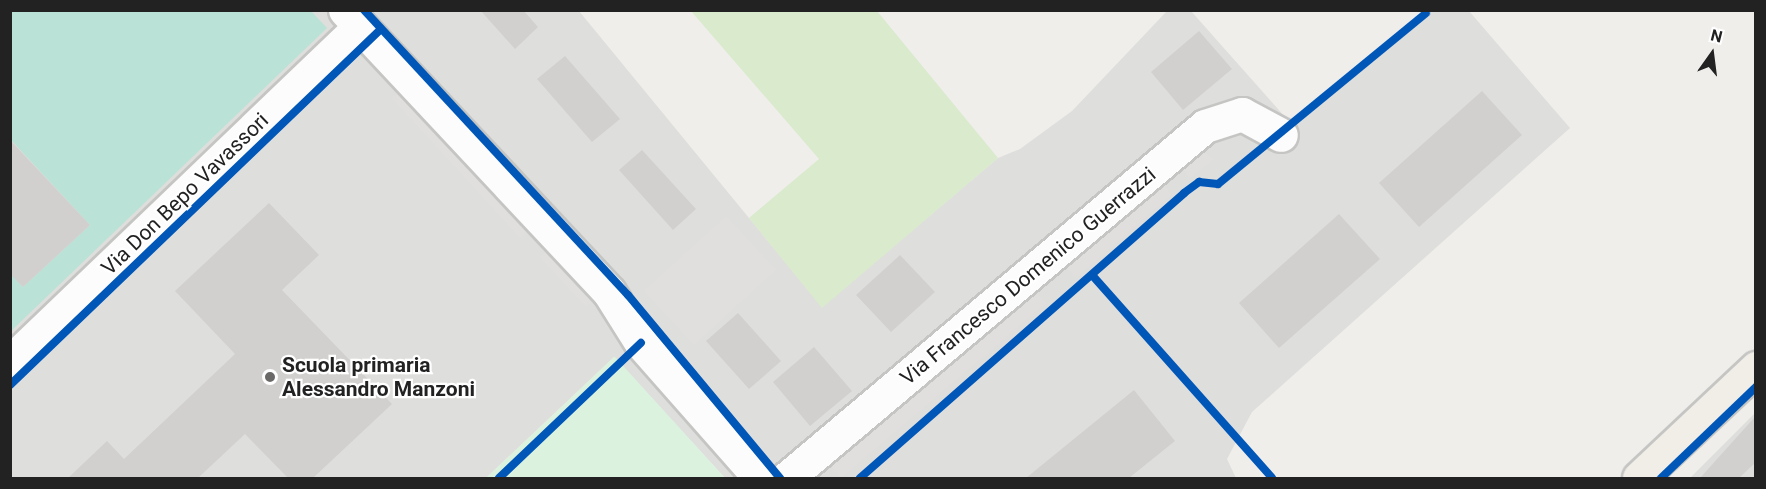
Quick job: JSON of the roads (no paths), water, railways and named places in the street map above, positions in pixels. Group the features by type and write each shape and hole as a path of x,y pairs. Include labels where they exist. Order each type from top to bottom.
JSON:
{"main road":[{"path":"1639,478 1755,368"}],"street":[{"path":"353,18 609,292 641,343 760,478"},
{"name":"Via Don Bepo Vavassori","path":"10,362 353,18"},
{"name":"Via Francesco Domenico Guerrazzi","path":"787,478 1205,126 1242,114 1281,135"}],"place":[{"name":"Scuola primaria Alessandro Manzoni","path":"270,377"}]}
